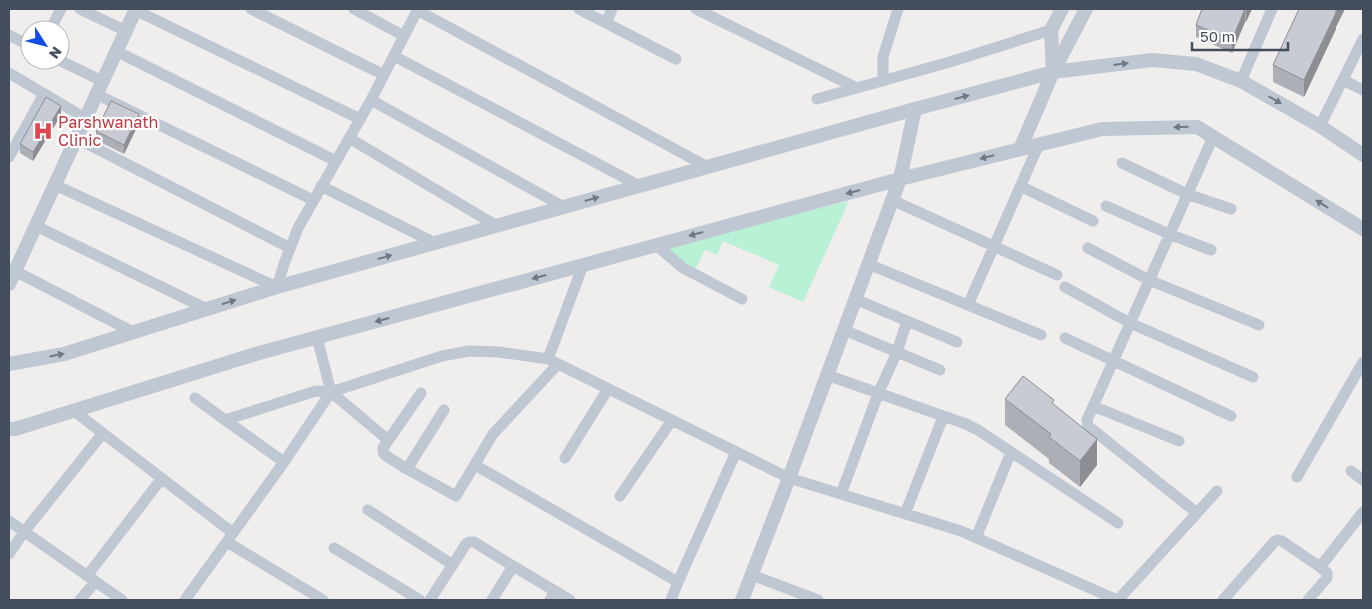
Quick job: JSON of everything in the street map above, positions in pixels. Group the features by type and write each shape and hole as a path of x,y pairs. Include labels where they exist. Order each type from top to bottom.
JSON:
{"street":[{"path":"80,9 126,31"},
{"path":"9,284 12,269 36,226 136,9 360,119"},
{"path":"252,9 384,75"},
{"path":"354,9 404,36"},
{"path":"277,287 298,228 371,100 417,9 708,167"},
{"path":"579,9 676,59"},
{"path":"606,23 612,9"},
{"path":"696,9 857,88"},
{"path":"883,81 883,57 898,9"},
{"path":"1053,72 1051,30 1062,9"},
{"path":"1020,149 1053,72 1086,9"},
{"path":"1240,81 1272,9"},
{"path":"817,99 950,62 1051,30"},
{"path":"1320,126 1363,39"},
{"path":"116,52 336,161"},
{"path":"394,56 640,186"},
{"path":"9,364 64,354 277,287 1053,72 1152,60 1196,64 1240,81 1320,126 1363,155"},
{"path":"70,65 102,81"},
{"path":"9,73 86,118"},
{"path":"1343,80 1363,90"},
{"path":"9,157 44,94"},
{"path":"96,94 313,200"},
{"path":"371,100 564,207"},
{"path":"742,600 900,179 915,109"},
{"path":"9,429 15,429 259,353 317,337 900,179 1102,128 1197,127 1363,229"},
{"path":"1197,513 1088,426 1087,420 1213,137"},
{"path":"76,138 290,248"},
{"path":"349,138 497,226"},
{"path":"968,305 1039,144"},
{"path":"1122,163 1187,194 1231,209"},
{"path":"55,185 277,287"},
{"path":"321,186 435,243"},
{"path":"1020,186 1094,221"},
{"path":"892,200 1057,275"},
{"path":"1106,206 1211,250"},
{"path":"36,226 207,309"},
{"path":"656,245 683,268 742,299"},
{"path":"1088,248 1149,280 1259,326"},
{"path":"868,264 1041,335"},
{"path":"421,393 388,440 382,452 407,469 456,496 493,434 553,362 583,265"},
{"path":"12,269 133,332"},
{"path":"1066,287 1130,323 1253,377"},
{"path":"855,299 957,342"},
{"path":"841,494 878,394 897,352 907,321"},
{"path":"844,330 940,370"},
{"path":"317,337 331,392 388,440"},
{"path":"1065,338 1231,416"},
{"path":"225,420 316,391 331,392 442,356 469,352 499,352 553,362 789,478 961,531 1117,600 1218,491"},
{"path":"1297,477 1363,362"},
{"path":"827,375 966,424 978,430 1118,523"},
{"path":"565,458 608,389"},
{"path":"185,600 284,462 331,392"},
{"path":"195,398 284,462"},
{"path":"1093,406 1179,441"},
{"path":"407,469 444,410"},
{"path":"74,411 162,478 230,537 323,600"},
{"path":"905,514 943,417"},
{"path":"620,496 672,420"},
{"path":"9,554 24,532 103,433"},
{"path":"671,600 736,452"},
{"path":"976,538 1011,452"},
{"path":"475,464 678,582"},
{"path":"1351,471 1363,480"},
{"path":"80,600 91,579 162,478"},
{"path":"368,510 453,565"},
{"path":"1320,567 1363,512"},
{"path":"9,521 122,600"},
{"path":"1223,600 1275,541 1278,540 1327,573 1327,578 1308,600"},
{"path":"430,600 469,542 474,542 513,566 552,596 570,600"},
{"path":"334,548 420,600"},
{"path":"492,600 513,566"},
{"path":"752,575 818,600"}],"green space":[{"path":"849,201 803,302 769,287 779,265 723,241 717,255 705,250 694,272 661,247"}],"building":[{"path":"1202,9 1245,9 1232,40 1196,25"},
{"path":"1299,9 1337,9 1304,80 1273,65"},
{"path":"46,97 61,106 33,152 20,144"},
{"path":"111,101 139,114 124,145 96,131"},
{"path":"1023,376 1054,400 1052,403 1097,439 1080,461 1049,437 1051,434 1005,399"}],"place":[{"name":"Parshwanath Clinic","path":"43,131"}]}
